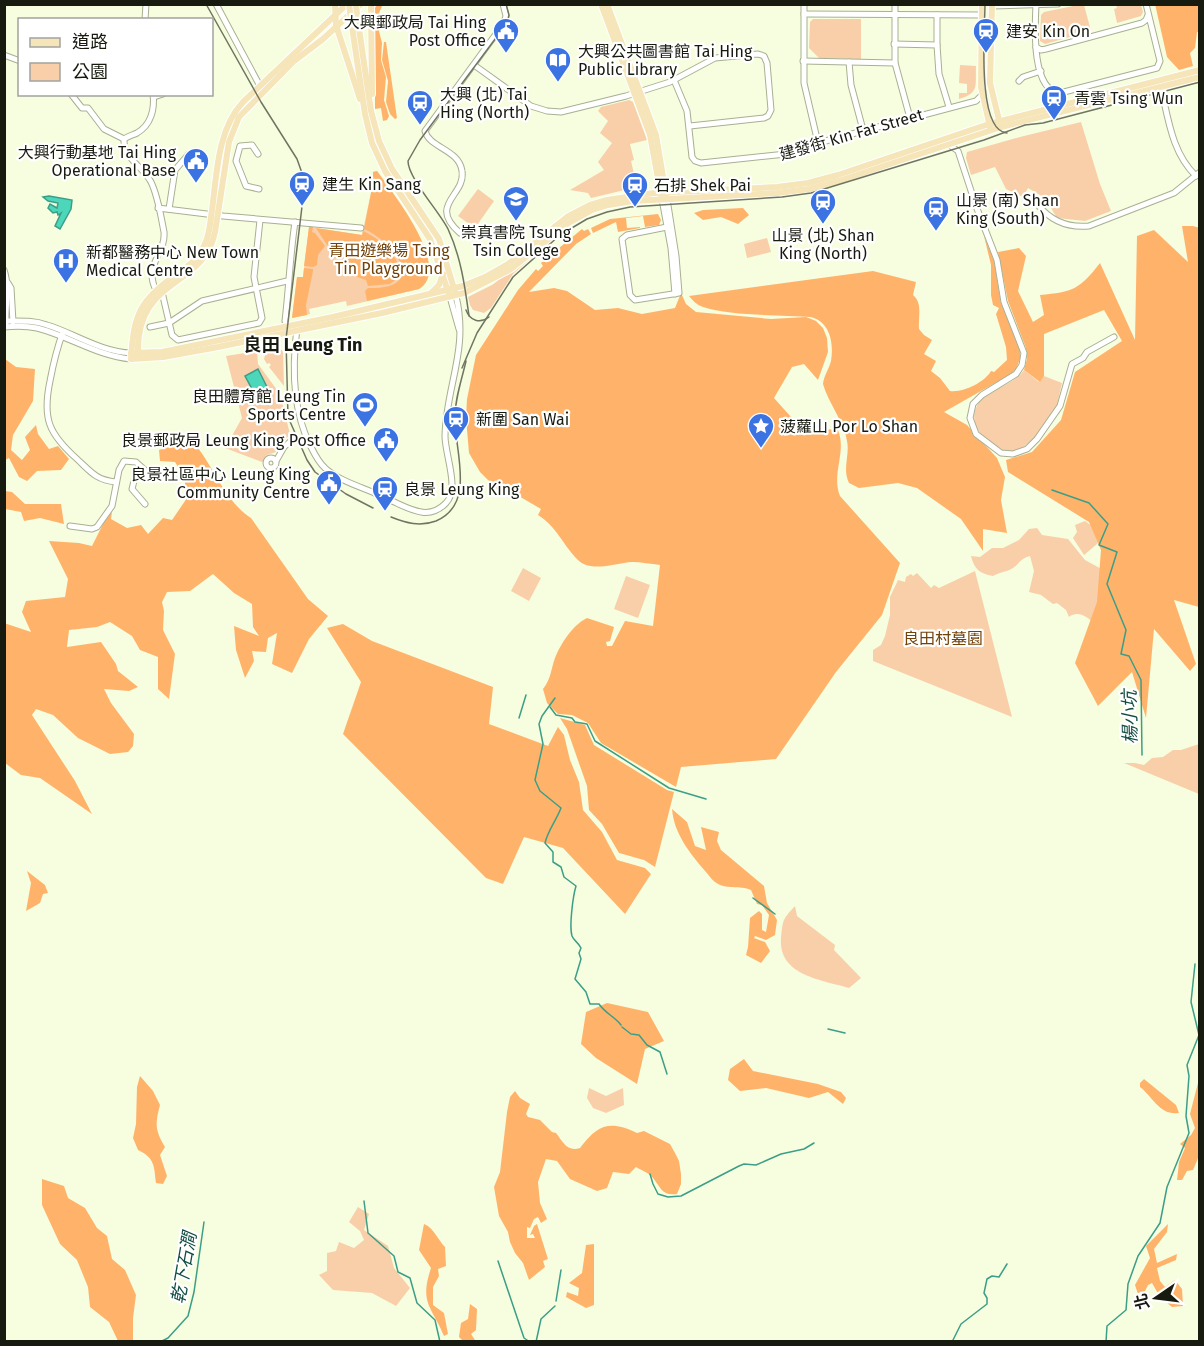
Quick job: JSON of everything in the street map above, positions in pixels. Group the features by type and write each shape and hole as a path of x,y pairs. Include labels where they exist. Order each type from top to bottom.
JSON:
{"main road":[{"path":"335,4 336,25 384,154 396,176 435,232 451,275 452,293"},
{"path":"262,89 335,14 348,4 356,10 370,137 389,177 427,232 452,293"},
{"path":"368,113 372,4"},
{"path":"982,4 982,95 990,127"},
{"path":"992,5 990,83 1000,124"},
{"path":"605,7 656,135 664,196"},
{"path":"335,14 356,10"},
{"path":"356,10 238,108 227,127 215,214 207,240 198,256 159,291 152,302 142,319 135,356 297,327 478,287 503,274 563,227 585,214 616,203 685,191 777,187 808,183 976,128 990,127"},
{"path":"297,327 429,296 452,293 508,264 559,222 582,209 615,198 777,193 809,189 962,139 990,127 1160,83 1200,70"},
{"path":"1160,83 1200,76"},
{"path":"637,92 664,196"},
{"path":"976,128 986,112"},
{"path":"663,175 670,185 685,191"},
{"path":"429,296 440,285 443,274"},
{"path":"451,275 460,283 468,285"}],"street":[{"path":"216,4 262,89"},
{"path":"460,233 454,226 447,209 448,202 461,182 463,172 461,165 455,156 427,137 426,128 505,21 503,4"},
{"path":"605,7 616,4"},
{"path":"804,4 803,61 806,97 818,143"},
{"path":"895,4 895,63 910,118"},
{"path":"992,5 1058,4"},
{"path":"1036,5 1036,47 1041,71 1047,88 1060,93 1155,69 1160,61 1146,4"},
{"path":"1036,47 1044,50 1142,23 1147,19 1148,13"},
{"path":"804,14 982,15"},
{"path":"937,15 939,74 949,107"},
{"path":"894,44 937,45"},
{"path":"474,65 528,104 547,111 567,111 674,80 715,58 759,54 766,59 771,110 768,116 690,126"},
{"path":"803,61 895,63"},
{"path":"849,62 852,89 863,130"},
{"path":"1019,81 1023,77 1041,71"},
{"name":"建發街 Kin Fat Street","path":"674,80 682,97 690,126 692,157 699,163 779,156 863,130 976,101 982,95"},
{"path":"1038,205 1048,216 1060,223 1089,226 1174,193 1198,174 1184,162 1176,145 1160,83"},
{"path":"72,96 80,106 88,108 106,130 124,139"},
{"path":"124,139 141,131 150,120 154,109 153,96"},
{"path":"124,139 123,143 129,157 151,181 158,208 164,237 151,275 159,291 172,337 178,340 256,324 262,318 254,277 260,220"},
{"path":"962,139 958,151 997,260 1004,302 1024,353 1022,365 1016,375 982,394 973,405 970,418 974,432 981,440 1001,453 1013,454 1027,449 1055,416 1072,364 1083,358 1087,352 1114,337"},
{"path":"947,144 958,151"},
{"path":"258,154 252,145 240,146 236,161 246,186 259,189"},
{"path":"169,209 175,170 188,155"},
{"path":"664,196 677,294"},
{"path":"664,196 675,248 677,294"},
{"path":"158,208 260,220 361,228"},
{"path":"285,321 287,281 295,222"},
{"path":"667,227 625,235 622,242 633,299 637,301 677,294"},
{"path":"4,270 8,283 6,292 8,324 65,335 135,356"},
{"path":"150,327 169,323 202,301 287,281"},
{"path":"392,501 424,513 441,507 450,497 452,482 445,447 445,432 457,365 460,331 452,293"},
{"path":"297,327 295,358 297,409 300,423 311,447 327,470 379,495"},
{"path":"65,335 56,357 46,397 46,412 52,431 65,448 102,480 116,482"},
{"path":"276,460 284,447 293,439"},
{"path":"70,526 92,529 98,527 112,506 119,470 124,461 132,461 145,470 135,477 132,489 146,504"}],"green space":[{"path":"1155,4 1199,5 1199,32 1197,32 1195,48 1190,53 1193,66 1179,70 1167,57"},
{"path":"377,5 382,6 379,13 382,22 379,31 382,43 381,60 386,77 384,100 389,116 383,121 381,108 375,109 375,8"},
{"path":"1084,5 1091,31 1045,44 1040,41 1041,15 1044,12"},
{"path":"1116,5 1141,5 1143,12 1141,16 1117,23 1114,9 1117,8"},
{"path":"813,19 861,19 861,59 819,58 809,48 810,22"},
{"path":"384,42 386,42 397,118 395,119 390,114 386,102 388,81 382,60"},
{"path":"960,65 976,66 976,78 973,91 959,99 959,93 967,93 967,84 959,83"},
{"path":"629,100 633,102 647,140 630,144 637,187 591,198 588,193 570,190 604,170 598,162 612,143 600,133 608,121 598,111 601,107"},
{"path":"1081,122 1111,211 1085,221 1057,218 1045,198 1028,188 1023,197 1006,189 995,167 971,175 966,158 967,152"},
{"name":"青田遊樂場 Tsing Tin Playground","path":"377,171 406,212 425,248 429,265 428,279 419,289 347,306 346,301 309,309 310,314 292,318 297,277 303,277 309,227 362,235 373,183 373,172"},
{"path":"377,171 406,212 425,248 429,265 428,279 419,289 367,301 365,291 368,288 387,287 398,282 402,274 401,264 387,244 364,229 373,172"},
{"path":"478,189 494,201 475,228 458,216"},
{"path":"743,208 749,215 738,224 721,217 703,220 694,213 703,210"},
{"path":"658,214 661,220 659,225 645,227 643,216 626,218 627,228 640,228 618,232 616,222 593,233 591,228 610,219"},
{"path":"1182,226 1200,228 1199,607 1174,600 1196,664 1190,671 1154,629 1146,718 1132,672 1098,706 1075,663 1097,602 1101,550 1089,522 1008,472 1006,460 1032,452 1061,420 1075,372 1122,341 1104,310 1044,334 1044,376 1040,382 1024,370 1027,359 1026,348 1008,301 998,252 1019,248 1026,256 1018,291 1033,322 1044,315 1040,295 1075,288 1087,279 1100,263 1135,340 1137,236 1154,230 1188,262"},
{"path":"309,227 313,227 312,232 325,246 318,255 317,265 313,267 304,266"},
{"path":"316,228 362,235 363,231 369,234 383,244 394,257 398,264 398,278 390,284 368,286 366,280 352,273 344,251 337,246 327,245"},
{"path":"582,229 584,231 588,229 591,234 576,244 529,292 554,288 567,291 595,310 618,308 642,314 675,308 681,293 686,304 696,312 771,319 806,317 816,321 823,328 827,338 828,352 818,380 804,364 792,367 774,398 800,427 838,430 841,446 837,479 840,496 900,563 882,615 836,672 776,759 681,767 676,787 601,743 588,723 572,715 558,714 547,703 543,689 564,641 577,625 587,618 614,627 610,641 606,642 607,646 612,646 625,621 653,626 660,565 632,562 597,567 583,564 555,530 538,515 541,509 505,488 501,493 480,472 469,453 467,399 476,355 518,290 536,269 538,271 543,266 541,263"},
{"path":"984,236 994,261 1001,303 1020,349 1020,359 1011,374 944,412 967,425 997,458 1005,477 1001,500 1007,533 983,529 983,551 961,519 917,488 898,483 859,488 849,483 846,472 848,446 845,434 823,384 831,361 832,347 823,323 811,317 741,314 714,310 699,305 689,296 873,271 916,282 913,295 919,306 919,329 932,340 924,354 936,361 931,371 950,391 961,390 979,383 1007,360 1006,347 996,314 999,308 993,305 991,295 991,265"},
{"path":"767,238 771,252 747,258 744,244"},
{"path":"532,257 513,274 491,308 484,313 473,310 468,297 492,285"},
{"path":"304,268 313,269 306,305 307,315 292,318 297,277 303,277"},
{"path":"280,349 283,351 284,386 269,367 271,365 267,364 264,359 266,352"},
{"path":"257,351 258,364 280,394 290,434 276,452 267,455 262,462 225,448 242,418 226,356"},
{"path":"5,359 16,367 35,369 33,401 13,435 11,450 22,460 30,450 25,437 36,425 38,434 49,449 58,446 69,459 61,470 37,471 27,481 19,477 9,458 5,460"},
{"path":"1024,370 1039,382 1044,376 1062,383 1058,402 1050,418 1026,445 1013,451 997,448 978,430 974,414 981,400 1019,376"},
{"path":"169,447 198,448 228,495 251,518 308,599 328,616 309,639 292,673 272,664 277,633 268,638 266,652 252,651 254,661 245,678 236,650 234,626 259,636 253,627 252,604 234,593 213,574 190,591 167,592 162,602 163,630 175,654 169,699 158,689 158,657 140,650 132,636 110,622 97,627 69,630 67,647 101,642 116,664 118,671 138,687 129,691 104,689 111,703 134,734 133,746 128,752 110,754 78,738 53,715 36,709 32,715 75,781 92,814 40,778 21,775 5,763 4,623 31,632 22,612 26,601 65,597 68,579 49,541 92,546 105,520 112,512 111,519 127,528 141,525 148,534 163,518 172,520 187,498 184,476 175,462 160,461 159,450"},
{"path":"5,491 12,492 25,504 61,504 64,524 40,518 24,521 21,512 5,509"},
{"path":"1085,521 1102,533 1097,544 1084,555 1073,538 1077,532 1075,525"},
{"path":"1037,528 1042,535 1068,539 1085,560 1107,572 1095,624 1079,614 1069,617 1066,610 1057,603 1053,604 1041,595 1029,592 1034,571 1030,556 1011,569 993,576 984,574 976,568 971,556 980,557 992,548 1003,548 1019,540 1029,529"},
{"path":"523,568 541,578 529,601 511,591"},
{"name":"良田村墓園","path":"975,571 1012,717 873,661 873,650 881,645 885,636 890,615 890,597 898,580 905,582 906,577 917,573 931,588 934,585 939,588"},
{"path":"626,576 650,585 638,618 614,609"},
{"path":"343,624 372,641 493,687 489,724 548,746 558,727 564,735 570,760 579,782 583,810 602,832 617,860 645,868 651,874 625,914 563,848 524,837 503,884 486,878 343,734 361,682 327,628"},
{"path":"560,718 585,725 594,745 667,790 674,792 655,867 644,860 619,853 602,824 589,810 587,786 567,729"},
{"path":"1199,744 1199,794 1124,763 1144,765 1152,758 1163,757 1173,750"},
{"path":"672,809 687,822 695,846 706,850 701,827 719,832 717,841 721,850 764,886 767,903 777,920 775,935 766,940 755,936 754,938 765,942 770,951 761,963 746,955 750,918 759,911 762,914 762,930 766,932 769,915 762,905 757,904 751,890 723,886 712,879 684,843 676,827"},
{"path":"27,871 45,885 48,893 43,894 40,903 26,911 31,883"},
{"path":"795,906 797,916 835,945 834,950 861,978 849,988 815,979 794,968 787,961 782,951 782,927 785,918"},
{"path":"607,1003 648,1012 664,1041 645,1049 637,1084 596,1058 581,1044 586,1012"},
{"path":"744,1059 753,1071 818,1084 841,1092 846,1098 843,1104 828,1092 809,1098 766,1088 740,1091 728,1080 730,1069"},
{"path":"140,1076 153,1091 160,1105 157,1127 165,1147 160,1155 167,1176 163,1184 156,1183 151,1159 138,1150 133,1138"},
{"path":"1144,1079 1176,1105 1179,1113 1167,1112 1157,1105 1140,1087"},
{"path":"1199,1079 1199,1156 1193,1170 1187,1171 1182,1180 1177,1180 1179,1162 1185,1148 1180,1144 1191,1135 1195,1128 1190,1114"},
{"path":"589,1088 606,1096 623,1088 624,1105 606,1113 593,1108 587,1098"},
{"path":"515,1091 520,1098 530,1104 526,1114 528,1117 540,1120 572,1149 580,1148 599,1129 612,1126 619,1126 637,1133 644,1131 670,1144 679,1161 681,1174 681,1184 677,1194 668,1194 651,1176 636,1167 629,1174 613,1172 607,1188 597,1191 570,1179 557,1161 546,1159 538,1182 540,1203 547,1219 541,1223 538,1217 534,1219 530,1228 527,1227 527,1238 535,1238 533,1234 530,1235 537,1224 548,1259 543,1261 545,1267 529,1280 499,1216 494,1187 500,1172 510,1097"},
{"path":"42,1179 64,1186 68,1198 85,1208 97,1228 107,1236 112,1259 125,1270 136,1295 133,1341 118,1341 109,1322 90,1307 88,1287 77,1260 60,1244 42,1205"},
{"path":"358,1207 369,1214 364,1230 388,1246 394,1268 410,1288 396,1306 372,1293 333,1290 319,1275 327,1271 327,1253 336,1251 339,1242 354,1248 364,1240 360,1231 349,1222"},
{"path":"424,1224 433,1231 445,1247 446,1266 438,1269 439,1276 433,1287 433,1305 444,1313 448,1334 444,1336 428,1304 426,1290 431,1268 419,1250"},
{"path":"1168,1224 1167,1232 1154,1249 1157,1263 1177,1254 1176,1260 1157,1268 1160,1281 1165,1287 1175,1280 1182,1289 1183,1306 1172,1307 1160,1297 1152,1283 1148,1285 1144,1293 1138,1294 1135,1285 1150,1258 1146,1246"},
{"path":"594,1244 594,1305 586,1308 566,1297 567,1292 578,1296 579,1288 569,1283 582,1273 586,1245"},
{"path":"470,1304 477,1309 476,1330 471,1334 475,1340 463,1341 459,1337 461,1323 468,1319"}],"water":[{"path":"43,197 72,200 71,209 60,229 55,226 61,213 58,215 57,212 53,213 48,208 50,204 57,208 58,203 48,201"},
{"path":"258,369 270,393 258,400 245,376"}],"waterway":[{"name":"楊小坑","path":"1052,490 1089,503 1108,524 1099,545 1117,552 1107,584 1126,630 1121,654 1129,656 1141,680 1142,755"},
{"path":"519,718 526,695"},
{"path":"555,698 539,724 543,744 535,780 540,791 561,808 545,843 553,852 553,862 561,867 564,877 576,886 571,931 573,938 581,948 579,953 581,959 575,979 586,992 590,1004 599,1004 621,1025"},
{"path":"550,707 556,715 587,724 595,741 669,788 706,799"},
{"path":"753,898 775,914"},
{"path":"1106,1342 1107,1326 1126,1310 1128,1284 1138,1256 1160,1223 1167,1187 1189,1133 1186,1116 1189,1076 1187,1065 1199,1035 1191,1002 1195,964"},
{"path":"622,1027 631,1034 639,1035 647,1045 660,1052 667,1074"},
{"path":"828,1029 845,1033"},
{"path":"650,1174 658,1194 668,1197 681,1196 744,1164 756,1165 781,1154 804,1149 814,1143"},
{"path":"364,1201 368,1233 394,1256 398,1272 410,1278 417,1303 435,1320 440,1342"},
{"name":"乾下石澗","path":"160,1342 168,1338 188,1316 194,1292 204,1222"},
{"path":"498,1261 524,1338 530,1342"},
{"path":"952,1342 961,1324 987,1304 984,1293 987,1279 992,1276 999,1277 1007,1264"},
{"path":"556,1301 561,1270"},
{"path":"536,1342 541,1319 555,1306"}],"tunnel":[{"path":"379,495 392,501"}],"tram line":[{"path":"206,4 261,102 297,159 302,173 304,190 286,339 288,417 307,460 315,472 346,494 373,508"},
{"path":"469,316 462,272 448,229 413,176 408,161 420,140 507,23 509,15 506,4"},
{"path":"985,4 986,98 990,115 997,128 1007,133"},
{"path":"462,368 477,333 513,277 560,235 587,219 630,207 811,193 984,140 1025,125 1043,123 1200,82"},
{"path":"466,310 470,317 476,320 489,317"},
{"path":"391,517 413,524 430,523 448,513 456,503 461,476 455,413 466,361"}],"place":[{"name":"大興郵政局 Tai Hing Post Office","path":"506,54"},
{"name":"建安 Kin On","path":"986,54"},
{"name":"大興公共圖書館 Tai Hing Public Library","path":"558,83"},
{"name":"青雲 Tsing Wun","path":"1054,121"},
{"name":"大興 (北) Tai Hing (North)","path":"420,126"},
{"name":"大興行動基地 Tai Hing Operational Base","path":"196,184"},
{"name":"建生 Kin Sang","path":"302,207"},
{"name":"石排 Shek Pai","path":"635,208"},
{"name":"崇真書院 Tsung Tsin College","path":"516,222"},
{"name":"山景 (北) Shan King (North)","path":"823,225"},
{"name":"山景 (南) Shan King (South)","path":"936,232"},
{"name":"新都醫務中心 New Town Medical Centre","path":"66,284"},
{"name":"良田體育館 Leung Tin Sports Centre","path":"365,428"},
{"name":"新圍 San Wai","path":"456,442"},
{"name":"菠蘿山 Por Lo Shan","path":"761,449"},
{"name":"良景郵政局 Leung King Post Office","path":"386,463"},
{"name":"良景社區中心 Leung King Community Centre","path":"329,506"},
{"name":"良景 Leung King","path":"385,512"}],"district":[{"name":"良田 Leung Tin","path":"303,345"}]}
